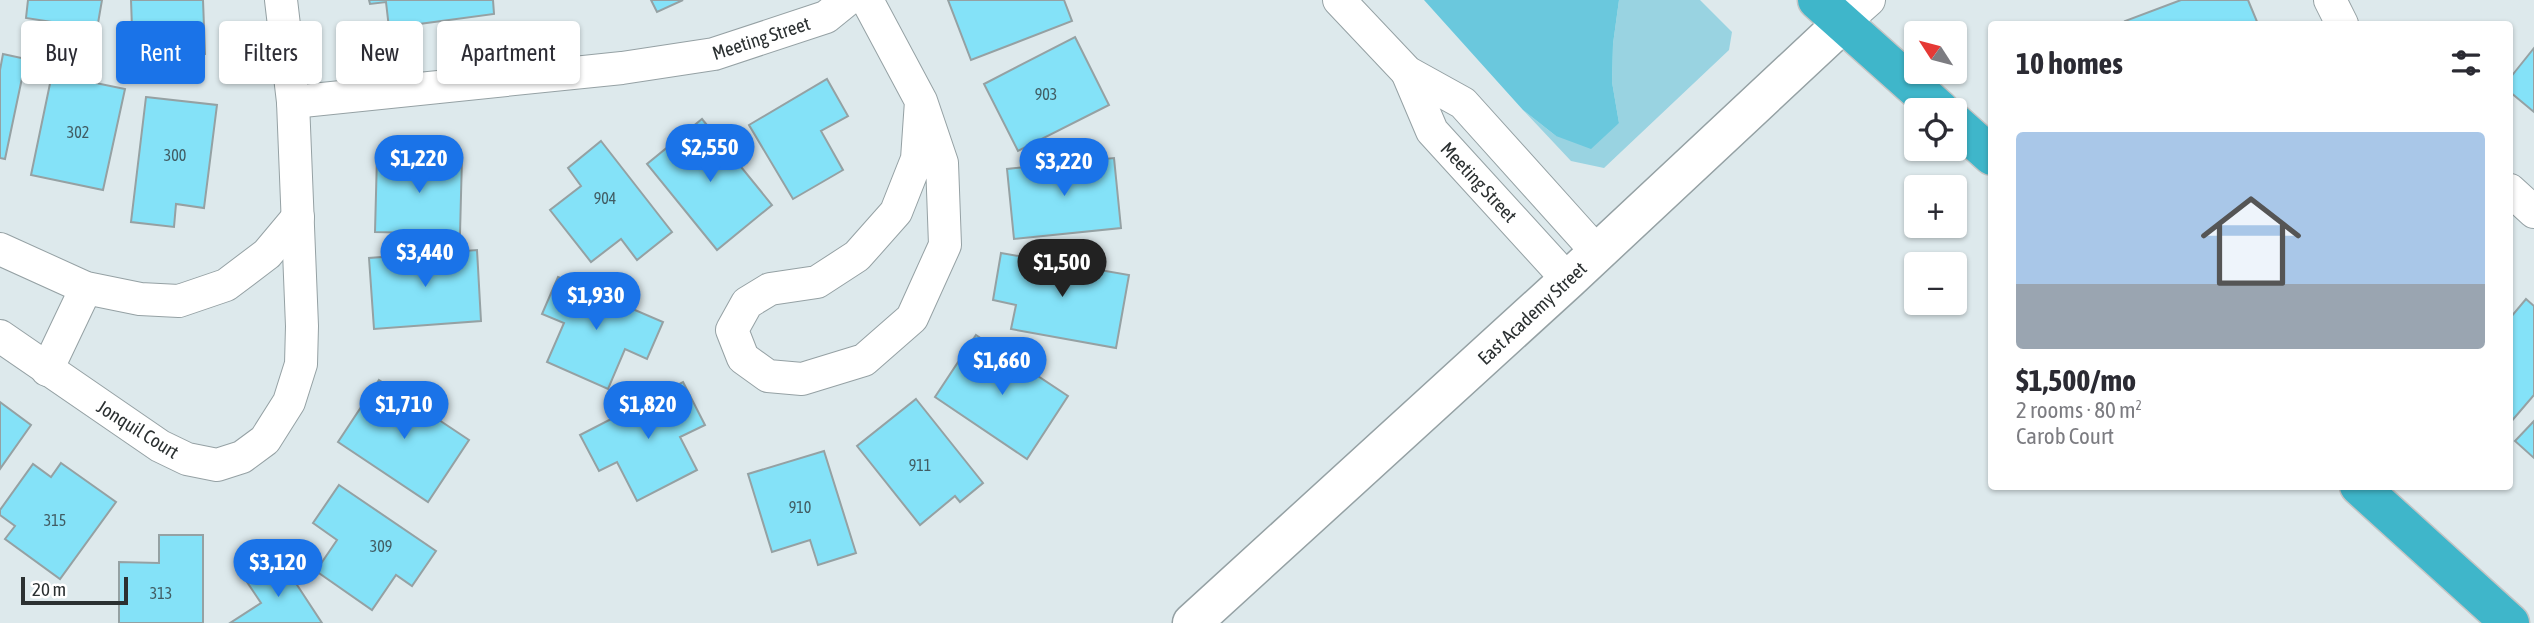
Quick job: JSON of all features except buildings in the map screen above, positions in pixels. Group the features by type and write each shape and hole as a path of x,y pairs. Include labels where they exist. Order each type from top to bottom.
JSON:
{"highway":[{"path":"1843,8 1929,98"},
{"path":"1967,134 1988,152"},
{"path":"2363,490 2510,623"}],"street":[{"name":"Jonquil Court","path":"0,336 160,446 187,460 217,465 242,457 265,440 289,402 301,363 302,326 293,102 281,0"},
{"name":"Meeting Street","path":"293,102 596,71 714,54 826,17 847,0"},
{"path":"867,0 921,101 942,163 945,245 912,318 864,360 802,379 768,376 743,358 732,331 747,303 770,289 817,282 858,256 896,212 917,159 921,101"},
{"name":"Meeting Street","path":"1339,0 1407,72 1463,103 1598,253"},
{"path":"2330,0 2340,21"},
{"name":"East Academy Street","path":"1192,623 1598,253 1843,8"},
{"name":"Meeting Street","path":"1407,72 1432,131 1568,280"},
{"path":"2513,193 2534,212"},
{"path":"0,249 86,288 139,299 178,301 226,285 267,254 298,217"},
{"path":"47,370 86,288"}],"shaded area":[{"path":"1424,0 1619,0 1613,44 1612,82 1619,123 1591,149 1556,136 1523,110"},
{"path":"1619,0 1700,0 1732,32 1729,50 1604,168 1571,161 1523,110 1556,136 1619,123 1612,82 1613,44"}]}
